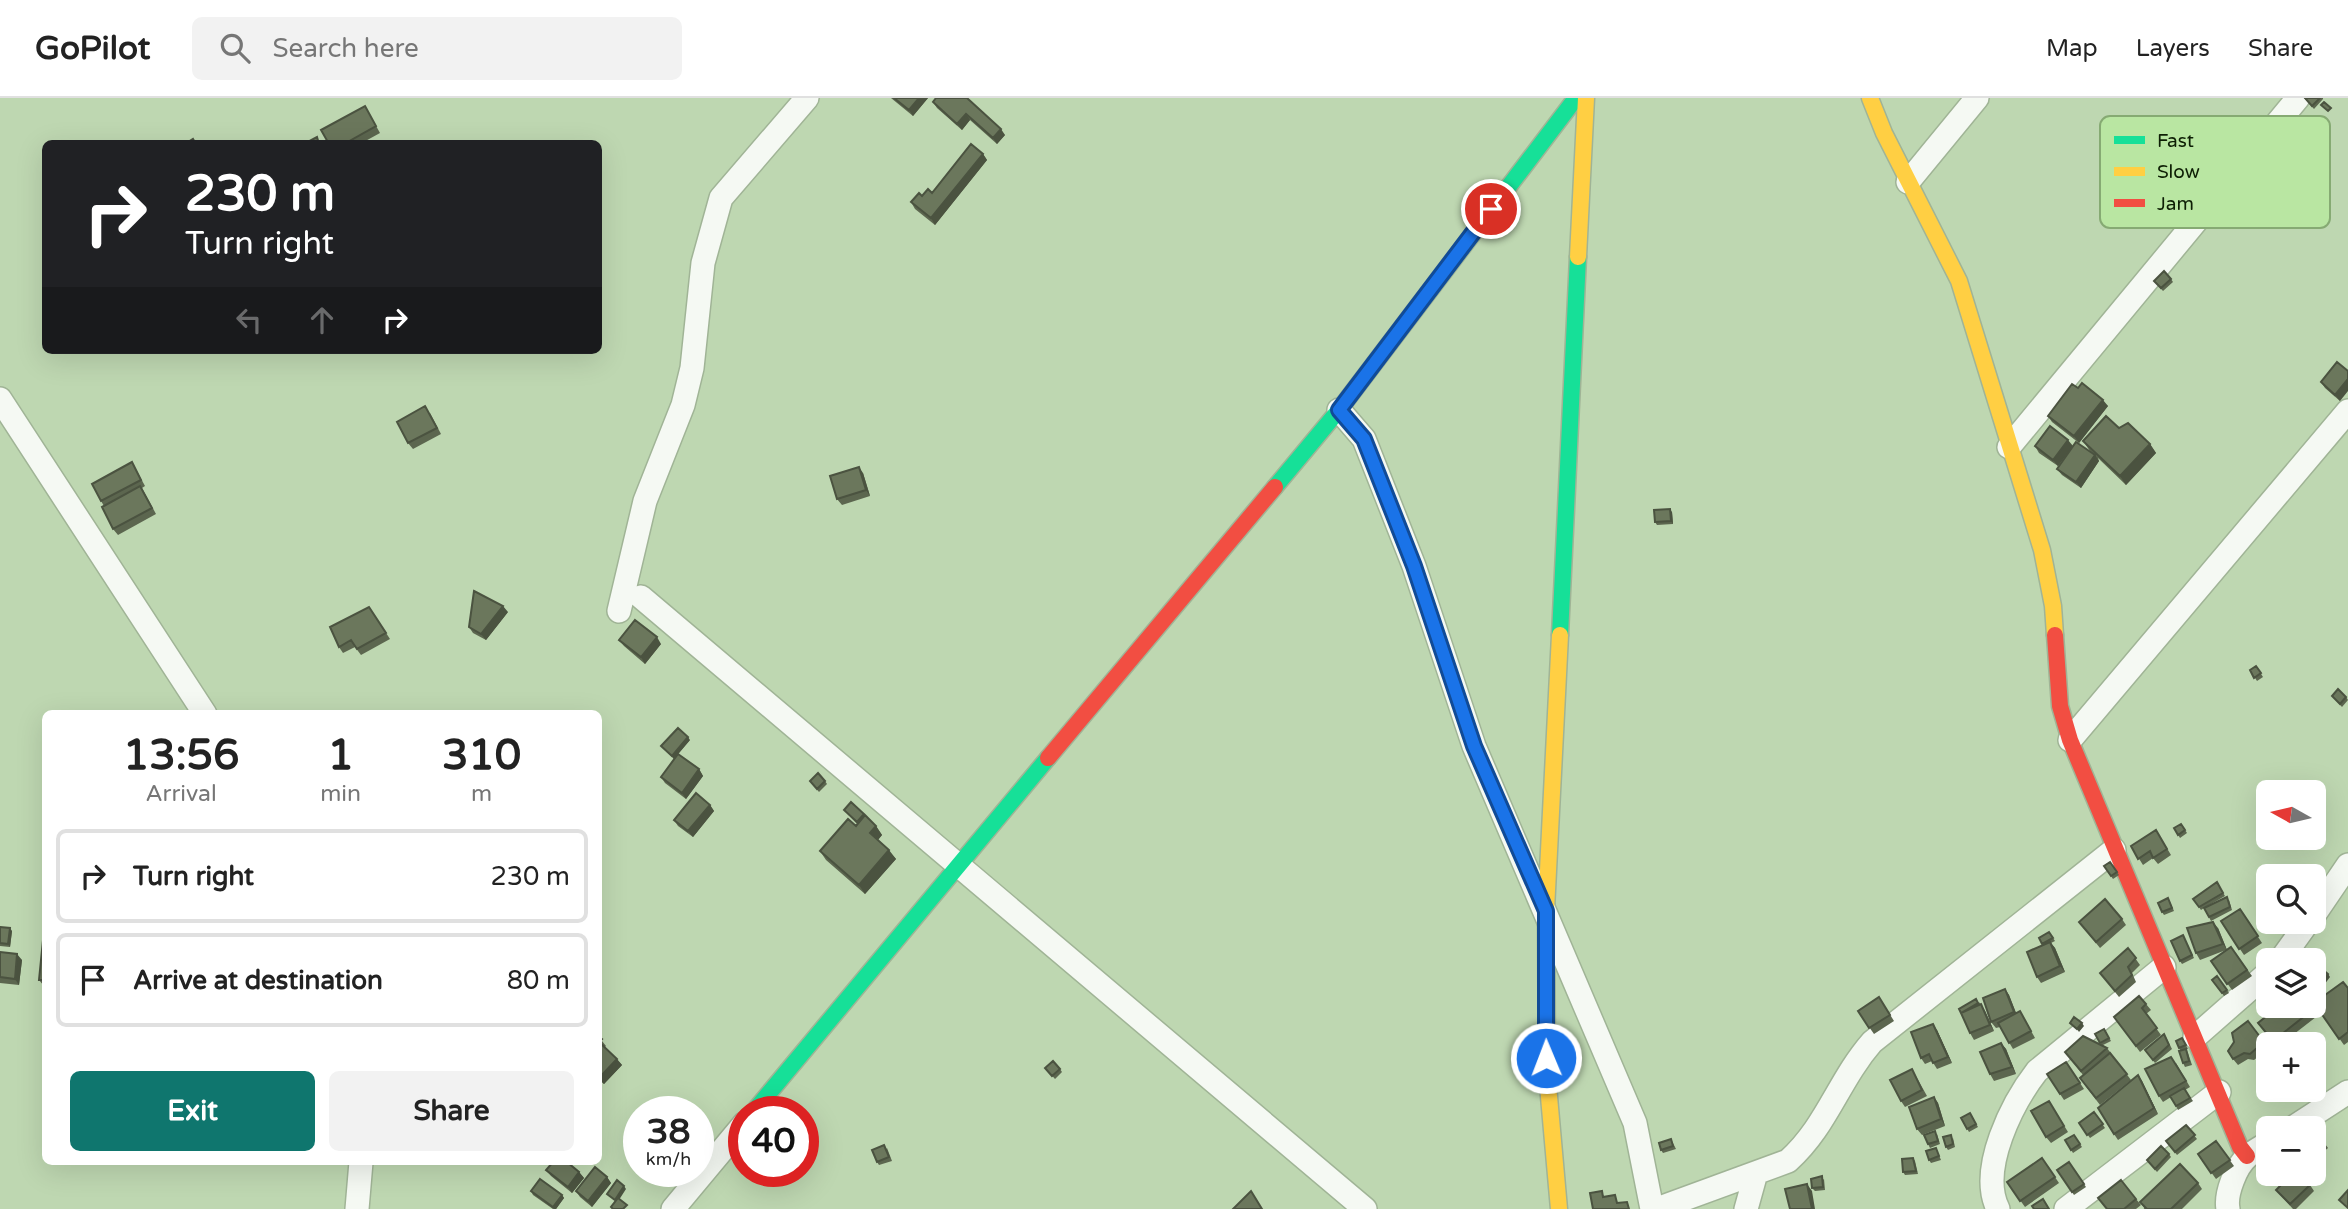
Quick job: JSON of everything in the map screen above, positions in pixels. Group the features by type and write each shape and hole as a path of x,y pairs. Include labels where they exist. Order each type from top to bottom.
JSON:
{"street":[{"path":"619,611 645,501 683,405 692,368 703,263 721,198 807,98"},
{"path":"767,1096 1339,410 1576,98"},
{"path":"1559,1209 1547,1074 1546,911 1586,98"},
{"path":"1870,98 1908,183 1959,281 2042,550 2053,606 2060,706 2070,740 2240,1147 2247,1156"},
{"path":"1908,183 1977,98"},
{"path":"2283,116 2298,98"},
{"path":"2010,447 2191,228"},
{"path":"0,400 202,710"},
{"path":"1339,410 1364,439 1414,566 1474,746 1546,911 1594,1030 1614,1069 1635,1123 1654,1209 1788,1161 1818,1129 1857,1059 1872,1042 2114,850"},
{"path":"2070,740 2348,411"},
{"path":"641,597 1365,1209"},
{"path":"2326,899 2345,873"},
{"path":"1998,1209 1993,1178 1998,1147 2010,1112 2023,1089 2037,1071 2164,967"},
{"path":"2195,1037 2256,984"},
{"path":"2066,1209 2219,1093"},
{"path":"2313,1116 2347,1096"},
{"path":"673,1209 728,1143"},
{"path":"2228,1209 2226,1200 2237,1172 2247,1156 2256,1150"},
{"path":"357,1209 361,1165"},
{"path":"1746,1209 1756,1173"}],"building":[{"path":"894,98 919,98 909,110"},
{"path":"936,98 967,98 1001,129 993,138 966,114 957,124 933,102"},
{"path":"2305,98 2320,98 2312,106"},
{"path":"2324,102 2331,108 2328,111 2321,105"},
{"path":"365,106 376,126 351,140 327,140 321,130"},
{"path":"971,144 983,154 931,218 911,202 919,193 922,196 928,189 932,193"},
{"path":"2164,271 2171,279 2161,288 2154,281"},
{"path":"2337,362 2348,371 2348,379 2335,395 2321,382"},
{"path":"2082,383 2103,400 2074,436 2048,416 2072,384 2078,388"},
{"path":"425,406 437,428 408,443 397,422"},
{"path":"2106,416 2119,428 2128,423 2150,444 2120,476 2083,441"},
{"path":"2050,426 2068,440 2053,460 2035,446"},
{"path":"2076,442 2095,455 2076,482 2057,469"},
{"path":"132,462 141,480 101,501 92,484"},
{"path":"859,467 866,490 837,499 830,476"},
{"path":"140,486 152,508 113,529 102,507"},
{"path":"1670,509 1671,521 1655,522 1654,510"},
{"path":"474,591 503,606 481,634 469,627"},
{"path":"369,607 386,633 357,649 351,640 339,647 330,627"},
{"path":"635,620 657,637 641,657 619,640"},
{"path":"2256,666 2261,673 2254,678 2250,670"},
{"path":"2338,689 2346,697 2340,704 2332,696"},
{"path":"678,728 688,737 672,756 661,746"},
{"path":"678,754 699,769 682,793 661,777"},
{"path":"818,773 825,781 817,789 810,781"},
{"path":"696,793 710,805 688,831 674,820"},
{"path":"851,802 864,814 857,822 844,810"},
{"path":"865,815 876,826 870,833 889,850 859,885 820,851 848,819 856,826"},
{"path":"2181,824 2185,830 2178,835 2174,828"},
{"path":"2156,830 2167,849 2153,858 2150,851 2138,859 2131,846"},
{"path":"2110,862 2117,872 2111,876 2104,866"},
{"path":"2217,882 2223,893 2199,907 2193,899"},
{"path":"2227,897 2230,907 2209,917 2204,908"},
{"path":"2168,898 2172,908 2162,912 2158,903"},
{"path":"2105,899 2122,919 2096,942 2079,922"},
{"path":"2240,909 2258,936 2239,949 2221,921"},
{"path":"2213,922 2223,944 2196,953 2187,928"},
{"path":"0,927 10,928 8,944 0,943"},
{"path":"2049,932 2053,938 2042,944 2039,938"},
{"path":"2183,935 2192,955 2180,961 2171,941"},
{"path":"2050,942 2060,966 2037,977 2027,952"},
{"path":"2231,947 2247,970 2227,984 2211,961"},
{"path":"2128,948 2136,958 2128,967 2132,975 2115,991 2100,973"},
{"path":"42,950 42,980 39,980"},
{"path":"0,952 17,954 15,979 0,977"},
{"path":"2217,976 2227,990 2222,993 2212,980"},
{"path":"2343,982 2348,988 2348,1032 2339,1039 2324,1018 2326,994"},
{"path":"2005,989 2014,1012 1991,1022 1983,998"},
{"path":"2139,996 2146,1004 2142,1008 2157,1028 2136,1046 2114,1017"},
{"path":"1879,997 1890,1015 1869,1028 1858,1011"},
{"path":"1976,999 1978,1003 1961,1013 1959,1009"},
{"path":"1981,1004 1990,1025 1970,1033 1961,1013"},
{"path":"2020,1011 2031,1031 2009,1043 1998,1023"},
{"path":"2074,1017 2082,1023 2077,1029 2070,1023"},
{"path":"2264,1018 2302,1018 2284,1032 2266,1032 2258,1023"},
{"path":"2248,1021 2256,1032 2256,1049 2250,1054 2244,1053 2233,1059 2228,1051 2234,1042 2232,1033"},
{"path":"1933,1024 1948,1057 1933,1063 1929,1054 1921,1058 1911,1032"},
{"path":"2104,1029 2109,1038 2100,1043 2095,1034"},
{"path":"2164,1034 2169,1045 2153,1060 2145,1050"},
{"path":"2083,1036 2107,1048 2081,1071 2065,1052"},
{"path":"2182,1038 2186,1045 2179,1048 2176,1041"},
{"path":"2001,1043 2012,1067 1990,1074 1980,1052"},
{"path":"602,1045 617,1059 602,1075"},
{"path":"2186,1049 2189,1061 2183,1063 2179,1051"},
{"path":"2110,1053 2127,1074 2096,1098 2080,1078"},
{"path":"2171,1057 2186,1081 2159,1096 2145,1069"},
{"path":"1053,1061 1060,1069 1052,1076 1045,1068"},
{"path":"2066,1062 2080,1083 2060,1094 2047,1074"},
{"path":"1912,1069 1922,1090 1901,1101 1890,1080"},
{"path":"2138,1075 2154,1108 2114,1134 2098,1108"},
{"path":"2184,1088 2190,1098 2176,1106 2170,1096"},
{"path":"1934,1097 1941,1119 1917,1129 1909,1107"},
{"path":"2049,1101 2064,1126 2046,1137 2031,1111"},
{"path":"2094,1112 2103,1124 2087,1135 2079,1123"},
{"path":"1970,1113 1976,1124 1967,1129 1961,1118"},
{"path":"2186,1125 2195,1135 2175,1152 2166,1141"},
{"path":"1935,1131 1938,1141 1928,1144 1924,1135"},
{"path":"1951,1135 1953,1144 1946,1147 1943,1137"},
{"path":"2074,1135 2080,1144 2071,1150 2065,1140"},
{"path":"1671,1139 1673,1146 1661,1150 1659,1143"},
{"path":"2216,1141 2230,1160 2211,1173 2198,1154"},
{"path":"884,1145 889,1157 877,1162 872,1150"},
{"path":"2161,1146 2169,1154 2155,1169 2147,1160"},
{"path":"1936,1148 1939,1156 1929,1160 1926,1151"},
{"path":"1913,1158 1916,1171 1903,1172 1902,1159"},
{"path":"2042,1158 2055,1177 2020,1201 2007,1182"},
{"path":"2069,1162 2084,1184 2072,1192 2057,1170"},
{"path":"2180,1164 2198,1183 2171,1209 2145,1209 2140,1202"},
{"path":"550,1165 571,1165 579,1172 568,1187 546,1170"},
{"path":"595,1167 607,1177 588,1201 576,1191"},
{"path":"1822,1176 1823,1187 1812,1188 1811,1179"},
{"path":"540,1179 562,1195 553,1207 531,1191"},
{"path":"617,1180 623,1185 615,1200 607,1194"},
{"path":"2121,1180 2136,1199 2124,1209 2107,1209 2098,1198"},
{"path":"1807,1184 1812,1209 1790,1209 1785,1189"},
{"path":"2280,1186 2309,1186 2290,1204 2276,1190"},
{"path":"2348,1190 2348,1208 2339,1200"},
{"path":"1251,1191 1262,1209 1233,1209"},
{"path":"1602,1191 1603,1197 1615,1195 1617,1203 1627,1202 1629,1209 1593,1209 1590,1193"},
{"path":"618,1198 627,1205 623,1209 613,1209 611,1207"},
{"path":"2043,1199 2049,1209 2034,1209 2032,1206"}],"traffic: fast":[{"path":"1275,487 1339,410 1576,98"},
{"path":"1560,635 1578,257"},
{"path":"766,1096 1048,758"}],"traffic: slow":[{"path":"1578,257 1586,98"},
{"path":"1870,98 1884,133 1959,281 2042,550 2053,606 2055,635"},
{"path":"1559,1209 1547,1074 1546,910 1560,635"}],"traffic: jam":[{"path":"1048,758 1275,487"},
{"path":"2055,635 2060,706 2070,740 2240,1147 2247,1156"}],"route":[{"path":"1491,209 1339,410 1364,439 1414,566 1474,746 1546,911 1546,1058"}]}
